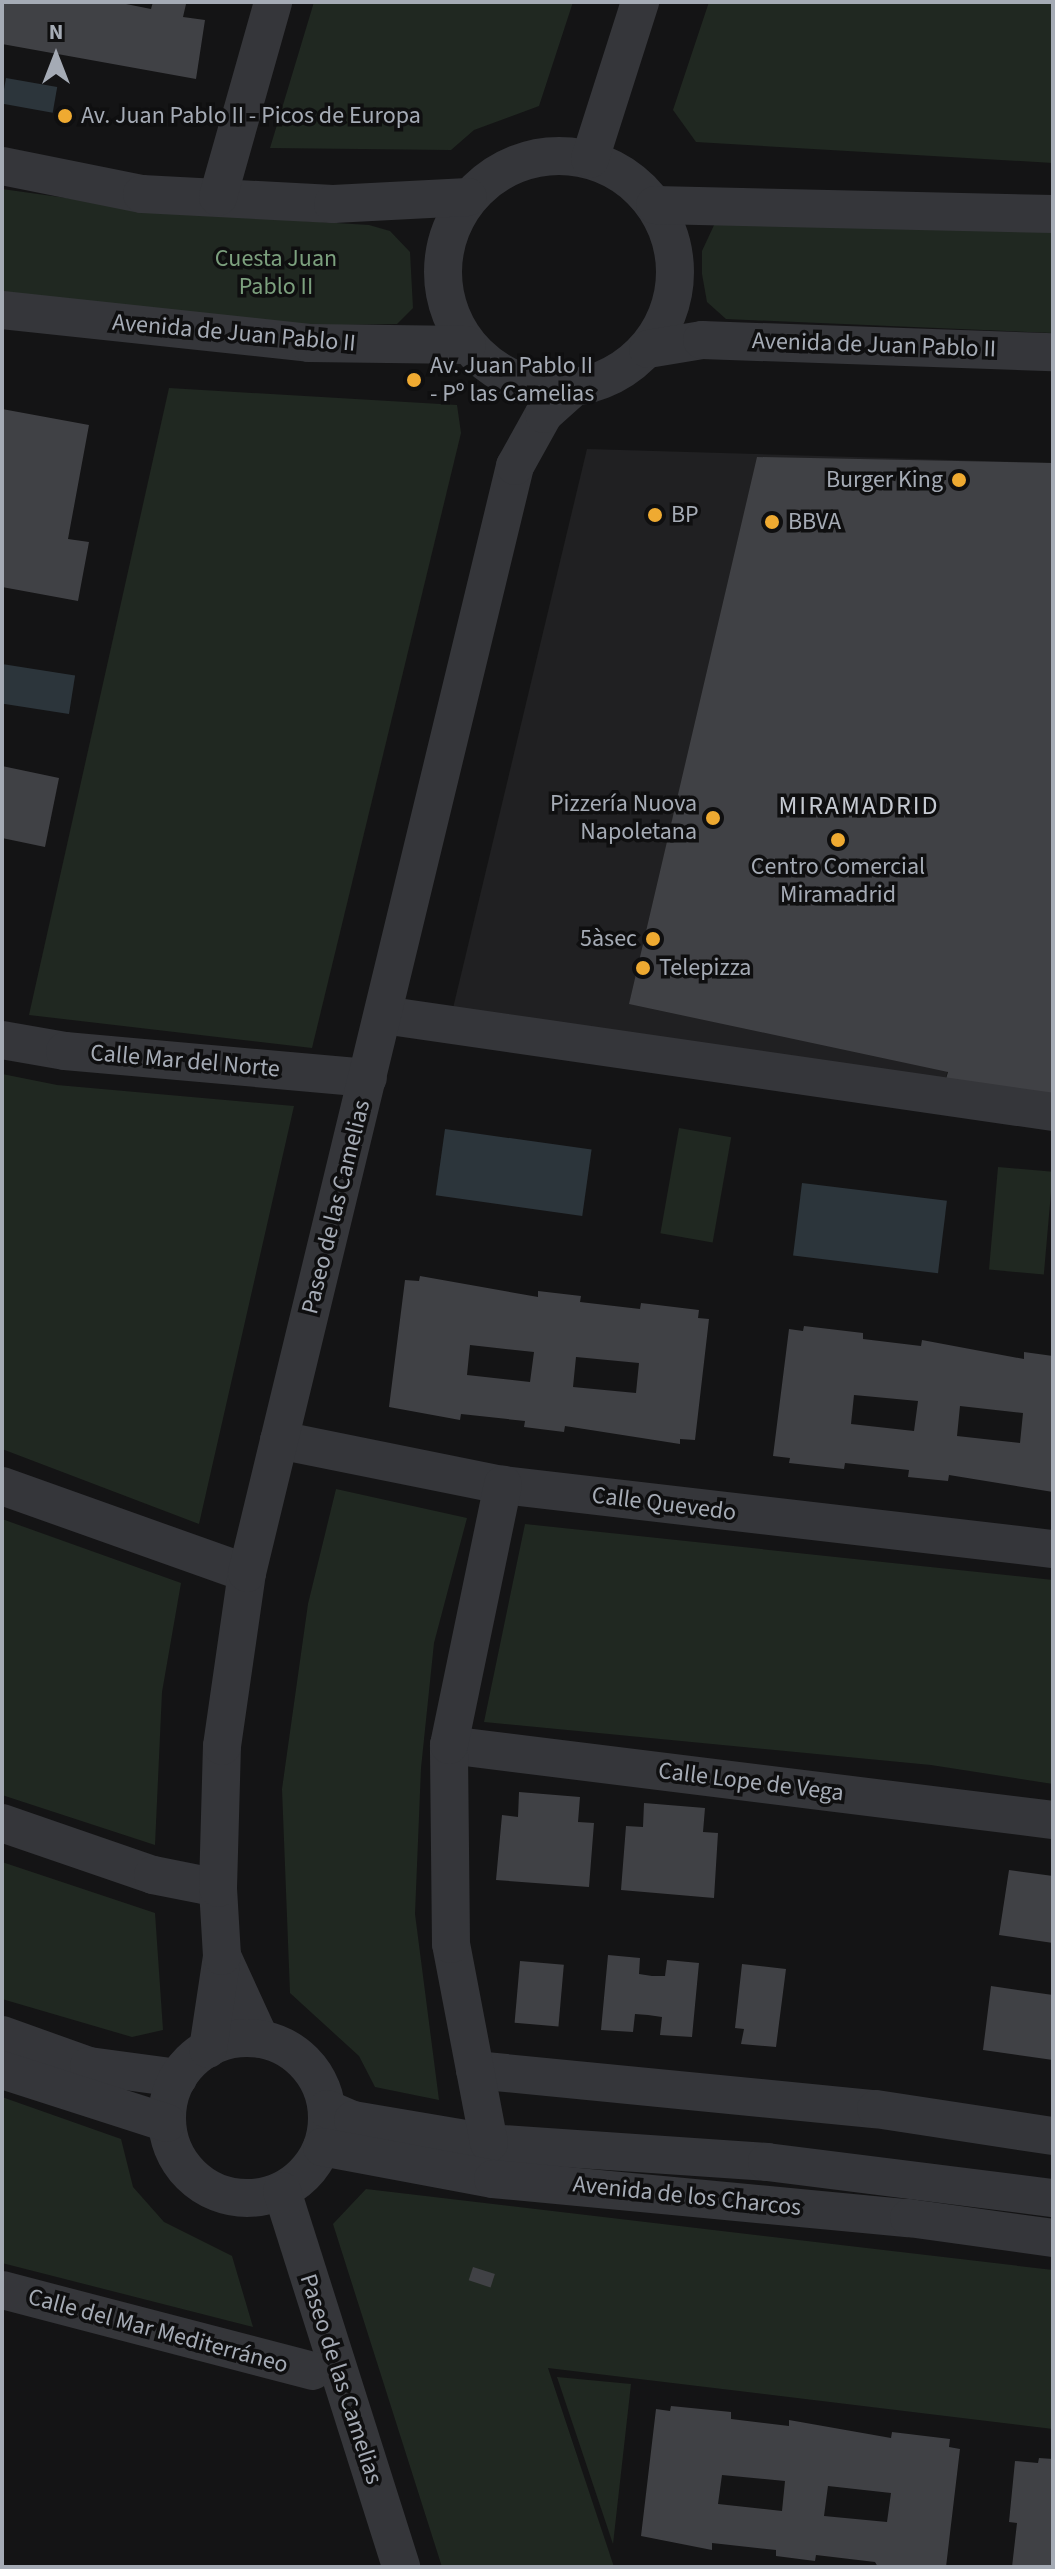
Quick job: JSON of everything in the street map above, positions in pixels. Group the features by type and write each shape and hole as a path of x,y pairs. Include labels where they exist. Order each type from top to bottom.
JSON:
{"street":[{"path":"218,197 273,2"},
{"path":"590,159 640,2"},
{"path":"557,155 590,159 627,177 655,205 672,240 676,278 668,316 648,349 601,381 573,388 513,380 477,355 447,310 441,271 448,232 468,197 493,174 524,160 557,155"},
{"path":"2,166 142,194 333,204 468,197"},
{"path":"655,205 1053,214"},
{"name":"Avenida de Juan Pablo II","path":"2,310 309,343 477,355"},
{"name":"Avenida de Juan Pablo II","path":"648,349 702,340 1053,352"},
{"name":"Paseo de las Camelias","path":"477,355 510,402 515,466"},
{"name":"Paseo de las Camelias","path":"222,1956 218,1888 222,1746 247,1573 515,466 544,414 573,388"},
{"path":"383,1015 1053,1112"},
{"name":"Calle Mar del Norte","path":"2,1040 65,1051 368,1078"},
{"name":"Calle Quevedo","path":"279,1440 503,1485 1053,1549"},
{"path":"489,2143 451,1944 449,1745 503,1485"},
{"path":"2,1486 247,1573"},
{"name":"Calle Lope de Vega","path":"449,1745 1053,1820"},
{"path":"2,1823 153,1875 218,1888"},
{"path":"222,1956 260,2039"},
{"path":"208,2049 222,1956"},
{"path":"2,2035 89,2066 178,2078"},
{"path":"260,2039 291,2052 308,2066 327,2109 322,2147 303,2175 269,2194 219,2193 197,2181 180,2162 167,2123 178,2078 208,2049 225,2041 260,2039"},
{"path":"2,2070 167,2123"},
{"path":"475,2070 876,2109 1053,2136"},
{"name":"Avenida de los Charcos","path":"327,2109 353,2120 489,2143 767,2162 1053,2198"},
{"name":"Avenida de los Charcos","path":"322,2147 493,2179 909,2218 1053,2238"},
{"name":"Paseo de las Camelias","path":"269,2194 313,2371 375,2567"},
{"name":"Paseo de las Camelias","path":"269,2194 401,2567"},
{"name":"Calle del Mar Mediterráneo","path":"2,2290 313,2371"}],"shaded area":[{"path":"6,78 57,87 53,113 2,104"},
{"name":"MIRAMADRID","path":"587,449 1053,463 1053,675 941,1096 449,1025"},
{"path":"2,664 75,676 69,714 2,703"},
{"path":"445,1129 592,1150 582,1216 436,1195"},
{"path":"802,1183 947,1201 938,1273 793,1255"}],"green space":[{"path":"314,2 573,2 539,106 474,130 451,150 270,148"},
{"path":"709,2 1053,2 1053,163 696,142 673,110"},
{"name":"Cuesta Juan Pablo II","path":"2,189 174,213 369,225 390,231 410,252 413,308 397,324 286,326 2,292"},
{"path":"715,223 1053,230 1053,333 726,319 707,302 702,274 702,251"},
{"path":"169,388 457,405 461,433 312,1048 29,1015"},
{"path":"2,1074 57,1085 294,1106 199,1524 2,1449"},
{"path":"679,1128 731,1137 713,1243 660,1233"},
{"path":"998,1167 1053,1172 1044,1274 989,1270"},
{"path":"336,1489 467,1518 434,1643 421,1768 415,1914 439,2100 375,2087 359,2056 290,1993 282,1789 308,1604"},
{"path":"2,1519 181,1583 162,1692 155,1845 2,1795"},
{"path":"525,1524 1053,1580 1053,1784 931,1765 484,1722"},
{"path":"2,1862 155,1913 163,2030 132,2037 2,1999"},
{"path":"2,2097 121,2139 133,2187 164,2222 232,2256 253,2327 2,2263"},
{"path":"366,2189 1053,2270 1053,2429 548,2368 614,2567 442,2567 333,2224"},
{"path":"557,2377 631,2384 613,2544"}],"building":[{"path":"2,2 116,2 151,9 153,2 195,2 186,4 183,17 205,20 196,79 2,44"},
{"path":"2,409 89,425 68,539 89,542 78,601 2,587"},
{"name":"MIRAMADRID","path":"757,457 1053,463 1053,1111 941,1096 948,1072 629,1004"},
{"path":"2,766 59,778 45,847 2,838"},
{"path":"420,1276 538,1297 538,1291 581,1296 580,1302 640,1309 641,1303 699,1310 698,1318 709,1319 695,1440 680,1439 680,1444 565,1426 564,1432 524,1427 525,1421 461,1414 460,1420 389,1407 405,1280 419,1281","holes":["470,1345 534,1352 530,1382 467,1375","576,1357 639,1363 636,1393 573,1387"]},
{"path":"804,1326 863,1333 863,1339 921,1346 922,1340 1024,1359 1024,1352 1053,1356 1053,1492 949,1475 948,1481 908,1477 909,1470 845,1463 844,1469 789,1463 790,1458 773,1456 789,1329 803,1331","holes":["854,1395 918,1401 914,1431 851,1424","960,1406 1023,1413 1020,1443 957,1436"]},
{"path":"519,1792 580,1797 578,1822 594,1823 589,1887 496,1880 502,1815 518,1817"},
{"path":"644,1803 705,1808 703,1832 718,1833 714,1898 621,1890 626,1826 643,1827"},
{"path":"1009,1870 1053,1876 1053,1943 999,1935"},
{"path":"608,1955 640,1958 639,1974 652,1976 665,1976 667,1960 699,1963 692,2037 660,2035 662,2017 635,2014 633,2032 601,2030"},
{"path":"520,1961 564,1965 558,2027 515,2023"},
{"path":"742,1964 786,1969 776,2047 741,2044 744,2029 735,2028"},
{"path":"991,1986 1053,1995 1053,2060 983,2050"},
{"path":"473,2267 495,2274 491,2287 469,2280"},
{"path":"671,2406 731,2412 731,2419 789,2426 789,2420 891,2438 892,2432 950,2439 949,2447 960,2449 946,2567 878,2567 875,2562 816,2555 815,2561 776,2556 776,2550 712,2543 712,2550 641,2536 656,2409 670,2411","holes":["722,2475 785,2481 782,2511 718,2504","828,2486 891,2493 887,2522 824,2516"]},
{"path":"1039,2458 1053,2459 1053,2567 1012,2567 1017,2523 1009,2522 1015,2461 1038,2463"}],"place":[{"name":"Av. Juan Pablo II - Picos de Europa","path":"65,116"},
{"name":"Av. Juan Pablo II - Pº las Camelias","path":"414,380"},
{"name":"Burger King","path":"959,480"},
{"name":"BP","path":"655,515"},
{"name":"BBVA","path":"772,522"},
{"name":"Pizzería Nuova Napoletana","path":"713,818"},
{"name":"Centro Comercial Miramadrid","path":"838,840"},
{"name":"5àsec","path":"653,939"},
{"name":"Telepizza","path":"643,968"}],"district":[{"name":"MIRAMADRID","path":"859,806"}]}
